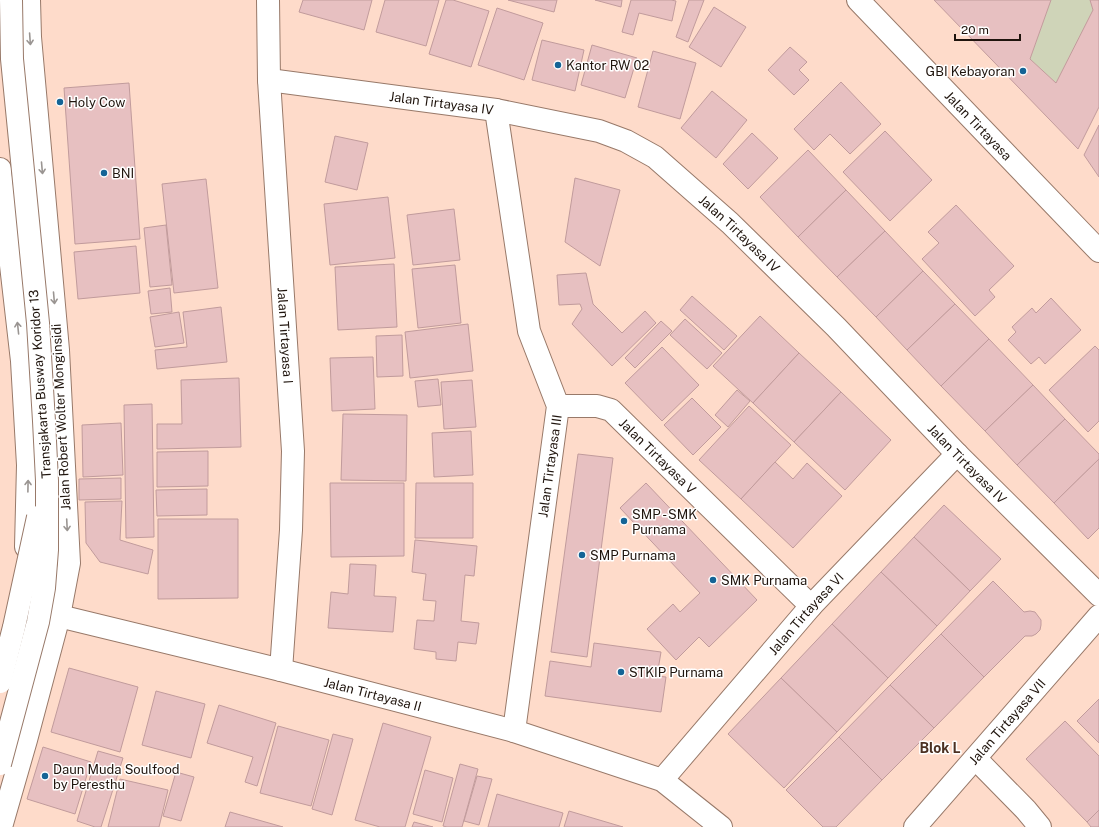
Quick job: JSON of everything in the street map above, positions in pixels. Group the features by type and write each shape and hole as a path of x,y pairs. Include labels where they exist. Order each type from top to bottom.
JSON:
{"street":[{"name":"Transjakarta Busway Koridor 13","path":"0,764 38,622 44,588 47,550 47,481 38,323 12,59 11,0"},
{"name":"Jalan Robert Wolter Monginsidi","path":"1,827 59,616 69,563 58,350 30,37 29,0"},
{"name":"Jalan Tirtayasa I","path":"268,0 269,80 293,451 291,530 281,670"},
{"name":"Jalan Tirtayasa","path":"858,0 1099,251"},
{"name":"Jalan Tirtayasa IV","path":"269,80 496,110 599,131 626,141 655,157 730,223 836,327 956,454 1099,595"},
{"name":"Jalan Tirtayasa III","path":"496,110 529,331 558,406 514,731"},
{"path":"0,170 22,362 28,465 26,547 0,654"},
{"path":"22,362 58,350"},
{"name":"Jalan Tirtayasa V","path":"558,406 597,406 611,410 811,606"},
{"name":"Jalan Tirtayasa VI","path":"662,780 811,606 956,454"},
{"path":"0,682 47,481"},
{"name":"Jalan Tirtayasa II","path":"18,580 59,616 281,670 514,731 662,780 721,827"},
{"name":"Jalan Tirtayasa VII","path":"915,827 976,759 1099,616"},
{"path":"976,759 1026,810 1040,827"}],"green space":[{"path":"1051,0 1090,0 1093,10 1056,83 1030,59"}],"building":[{"path":"303,0 372,0 364,30 299,12"},
{"path":"385,0 439,0 426,46 376,32"},
{"path":"446,0 453,0 489,11 471,67 429,54"},
{"path":"508,0 557,0 554,12"},
{"path":"595,0 622,0 621,7"},
{"path":"631,0 676,1 672,21 639,13 633,35 622,32"},
{"path":"689,0 704,0 688,42 676,37"},
{"name":"GBI Kebayoran","path":"934,0 1051,0 1030,59 1056,83 1093,10 1090,0 1099,0 1099,107 1078,149"},
{"path":"714,7 746,27 721,67 689,47"},
{"path":"497,8 543,23 524,80 478,65"},
{"name":"Kantor RW 02","path":"542,40 584,50 575,91 532,80"},
{"path":"592,45 637,58 625,98 581,85"},
{"path":"790,47 807,62 799,70 809,80 794,95 768,70"},
{"path":"653,51 696,63 680,119 638,107"},
{"path":"841,82 881,124 850,154 830,134 814,150 794,129"},
{"path":"129,83 140,239 75,244 64,88"},
{"path":"712,91 747,120 716,158 681,128"},
{"path":"1099,125 1099,177 1084,155"},
{"path":"885,131 932,180 890,221 843,172"},
{"path":"752,133 778,158 748,189 723,164"},
{"path":"335,136 368,143 357,190 325,182"},
{"path":"808,150 846,190 798,237 760,197"},
{"path":"575,178 620,190 600,266 565,242"},
{"path":"206,179 218,288 174,293 162,184"},
{"path":"846,190 885,231 837,277 798,237"},
{"path":"388,197 395,258 330,265 324,204"},
{"path":"956,205 1014,266 989,290 995,297 975,316 922,259 939,243 928,232"},
{"path":"454,209 460,260 413,265 407,215"},
{"path":"166,225 172,285 150,287 144,228"},
{"path":"885,231 923,271 876,317 837,277"},
{"path":"136,246 140,293 78,299 74,252"},
{"path":"394,264 397,327 338,330 335,267"},
{"path":"455,265 461,323 418,328 412,269"},
{"path":"923,271 955,304 907,350 876,317"},
{"path":"586,273 593,304 622,333 645,311 656,323 612,366 572,324 582,309 580,304 559,305 557,275"},
{"path":"170,288 172,312 151,314 148,291"},
{"path":"692,296 737,336 724,350 680,310"},
{"path":"1051,298 1081,330 1045,364 1039,357 1031,364 1008,340 1016,332 1012,327 1032,308 1036,313"},
{"path":"955,304 989,339 941,386 907,350"},
{"path":"221,307 227,362 157,369 155,350 187,347 183,312"},
{"path":"179,312 184,343 155,347 150,317"},
{"path":"760,316 799,353 753,403 713,366"},
{"path":"685,319 722,353 707,369 670,335"},
{"path":"661,321 672,331 635,368 625,358"},
{"path":"468,324 473,371 410,378 405,332"},
{"path":"402,335 403,376 377,377 376,336"},
{"path":"989,339 1033,385 985,431 941,386"},
{"path":"1095,346 1099,350 1099,421 1088,432 1049,390"},
{"path":"662,347 699,385 662,421 625,383"},
{"path":"799,353 841,392 794,442 753,403"},
{"path":"373,357 375,409 332,411 330,358"},
{"path":"239,378 241,447 157,449 157,424 182,424 181,380"},
{"path":"438,379 441,405 418,407 415,381"},
{"path":"472,380 476,427 444,429 441,382"},
{"path":"1033,385 1065,419 1017,465 985,431"},
{"path":"737,390 750,401 728,427 715,415"},
{"path":"841,392 891,440 845,490 794,442"},
{"path":"692,398 721,427 693,455 664,425"},
{"path":"152,404 154,537 126,538 124,405"},
{"path":"749,406 791,445 741,499 699,460"},
{"path":"343,414 407,415 406,481 341,480"},
{"path":"1065,419 1099,454 1099,459 1054,503 1017,465"},
{"path":"121,423 123,475 83,477 82,425"},
{"path":"471,431 473,475 434,477 432,433"},
{"path":"208,451 208,486 157,487 157,452"},
{"name":"SMP Purnama","path":"578,454 613,458 587,657 551,652"},
{"path":"1099,459 1099,528 1088,539 1054,503"},
{"path":"775,462 793,479 807,463 842,496 793,548 741,499"},
{"path":"121,478 121,499 79,500 79,479"},
{"path":"330,483 404,483 404,556 331,557"},
{"path":"416,483 473,483 473,538 415,538"},
{"name":"SMK Purnama","path":"646,483 757,600 709,647 699,637 676,660 647,629 673,604 680,612 700,593 620,508"},
{"path":"207,489 207,515 157,516 156,490"},
{"path":"122,501 120,540 153,550 148,574 100,562 86,543 85,502"},
{"path":"944,505 1001,559 970,591 914,537"},
{"path":"158,519 238,519 238,598 158,599"},
{"path":"914,537 970,591 937,626 881,572"},
{"path":"415,540 477,546 474,576 465,575 461,621 479,623 476,644 458,642 456,661 436,659 436,652 414,649 417,620 434,621 436,601 423,600 426,574 412,572"},
{"path":"350,564 376,565 374,596 396,597 393,632 328,628 331,592 348,594"},
{"path":"881,572 937,626 888,678 832,624"},
{"path":"993,581 1024,612 1035,612 1041,620 1041,625 1040,630 1036,634 1032,636 1025,636 984,677 941,634"},
{"path":"832,624 888,678 837,732 781,678"},
{"path":"941,634 984,677 934,728 890,685"},
{"path":"594,643 661,652 657,676 666,677 661,712 545,696 550,661 591,667"},
{"path":"69,668 138,687 120,752 51,732"},
{"path":"781,678 837,732 784,788 728,734"},
{"path":"890,685 934,728 882,780 839,737"},
{"path":"156,691 205,704 191,758 142,745"},
{"path":"1099,699 1099,743 1077,721"},
{"path":"219,705 276,723 257,786 245,782 253,757 207,743"},
{"path":"1065,721 1099,756 1099,810 1087,822 1026,759"},
{"path":"383,723 431,737 405,827 380,827 355,820"},
{"path":"278,726 329,740 311,806 260,793"},
{"path":"333,734 353,739 332,815 312,809"},
{"path":"839,737 882,780 836,827 823,827 786,790"},
{"path":"43,747 91,762 75,814 27,799"},
{"path":"98,751 123,758 101,827 95,827 77,821"},
{"path":"460,764 478,769 462,827 447,827 443,826"},
{"path":"425,770 453,778 442,822 413,814"},
{"path":"176,772 194,777 181,821 163,816"},
{"path":"477,776 492,779 479,825 464,821"},
{"path":"120,779 168,790 159,827 108,827"},
{"path":"497,794 563,813 559,827 488,827"},
{"path":"1099,810 1099,827 1091,827 1087,822"},
{"path":"569,811 623,827 564,827"},
{"path":"230,812 283,827 225,827"},
{"path":"414,822 433,827 412,827"}],"place":[{"name":"Kantor RW 02","path":"558,65"},
{"name":"GBI Kebayoran","path":"1023,71"},
{"name":"Holy Cow","path":"60,102"},
{"name":"BNI","path":"104,173"},
{"name":"SMP - SMK Purnama","path":"624,521"},
{"name":"SMP Purnama","path":"582,555"},
{"name":"SMK Purnama","path":"713,580"},
{"name":"STKIP Purnama","path":"621,672"},
{"name":"Daun Muda Soulfood by Peresthu","path":"45,776"}],"district":[{"name":"Blok L","path":"940,748"}]}
